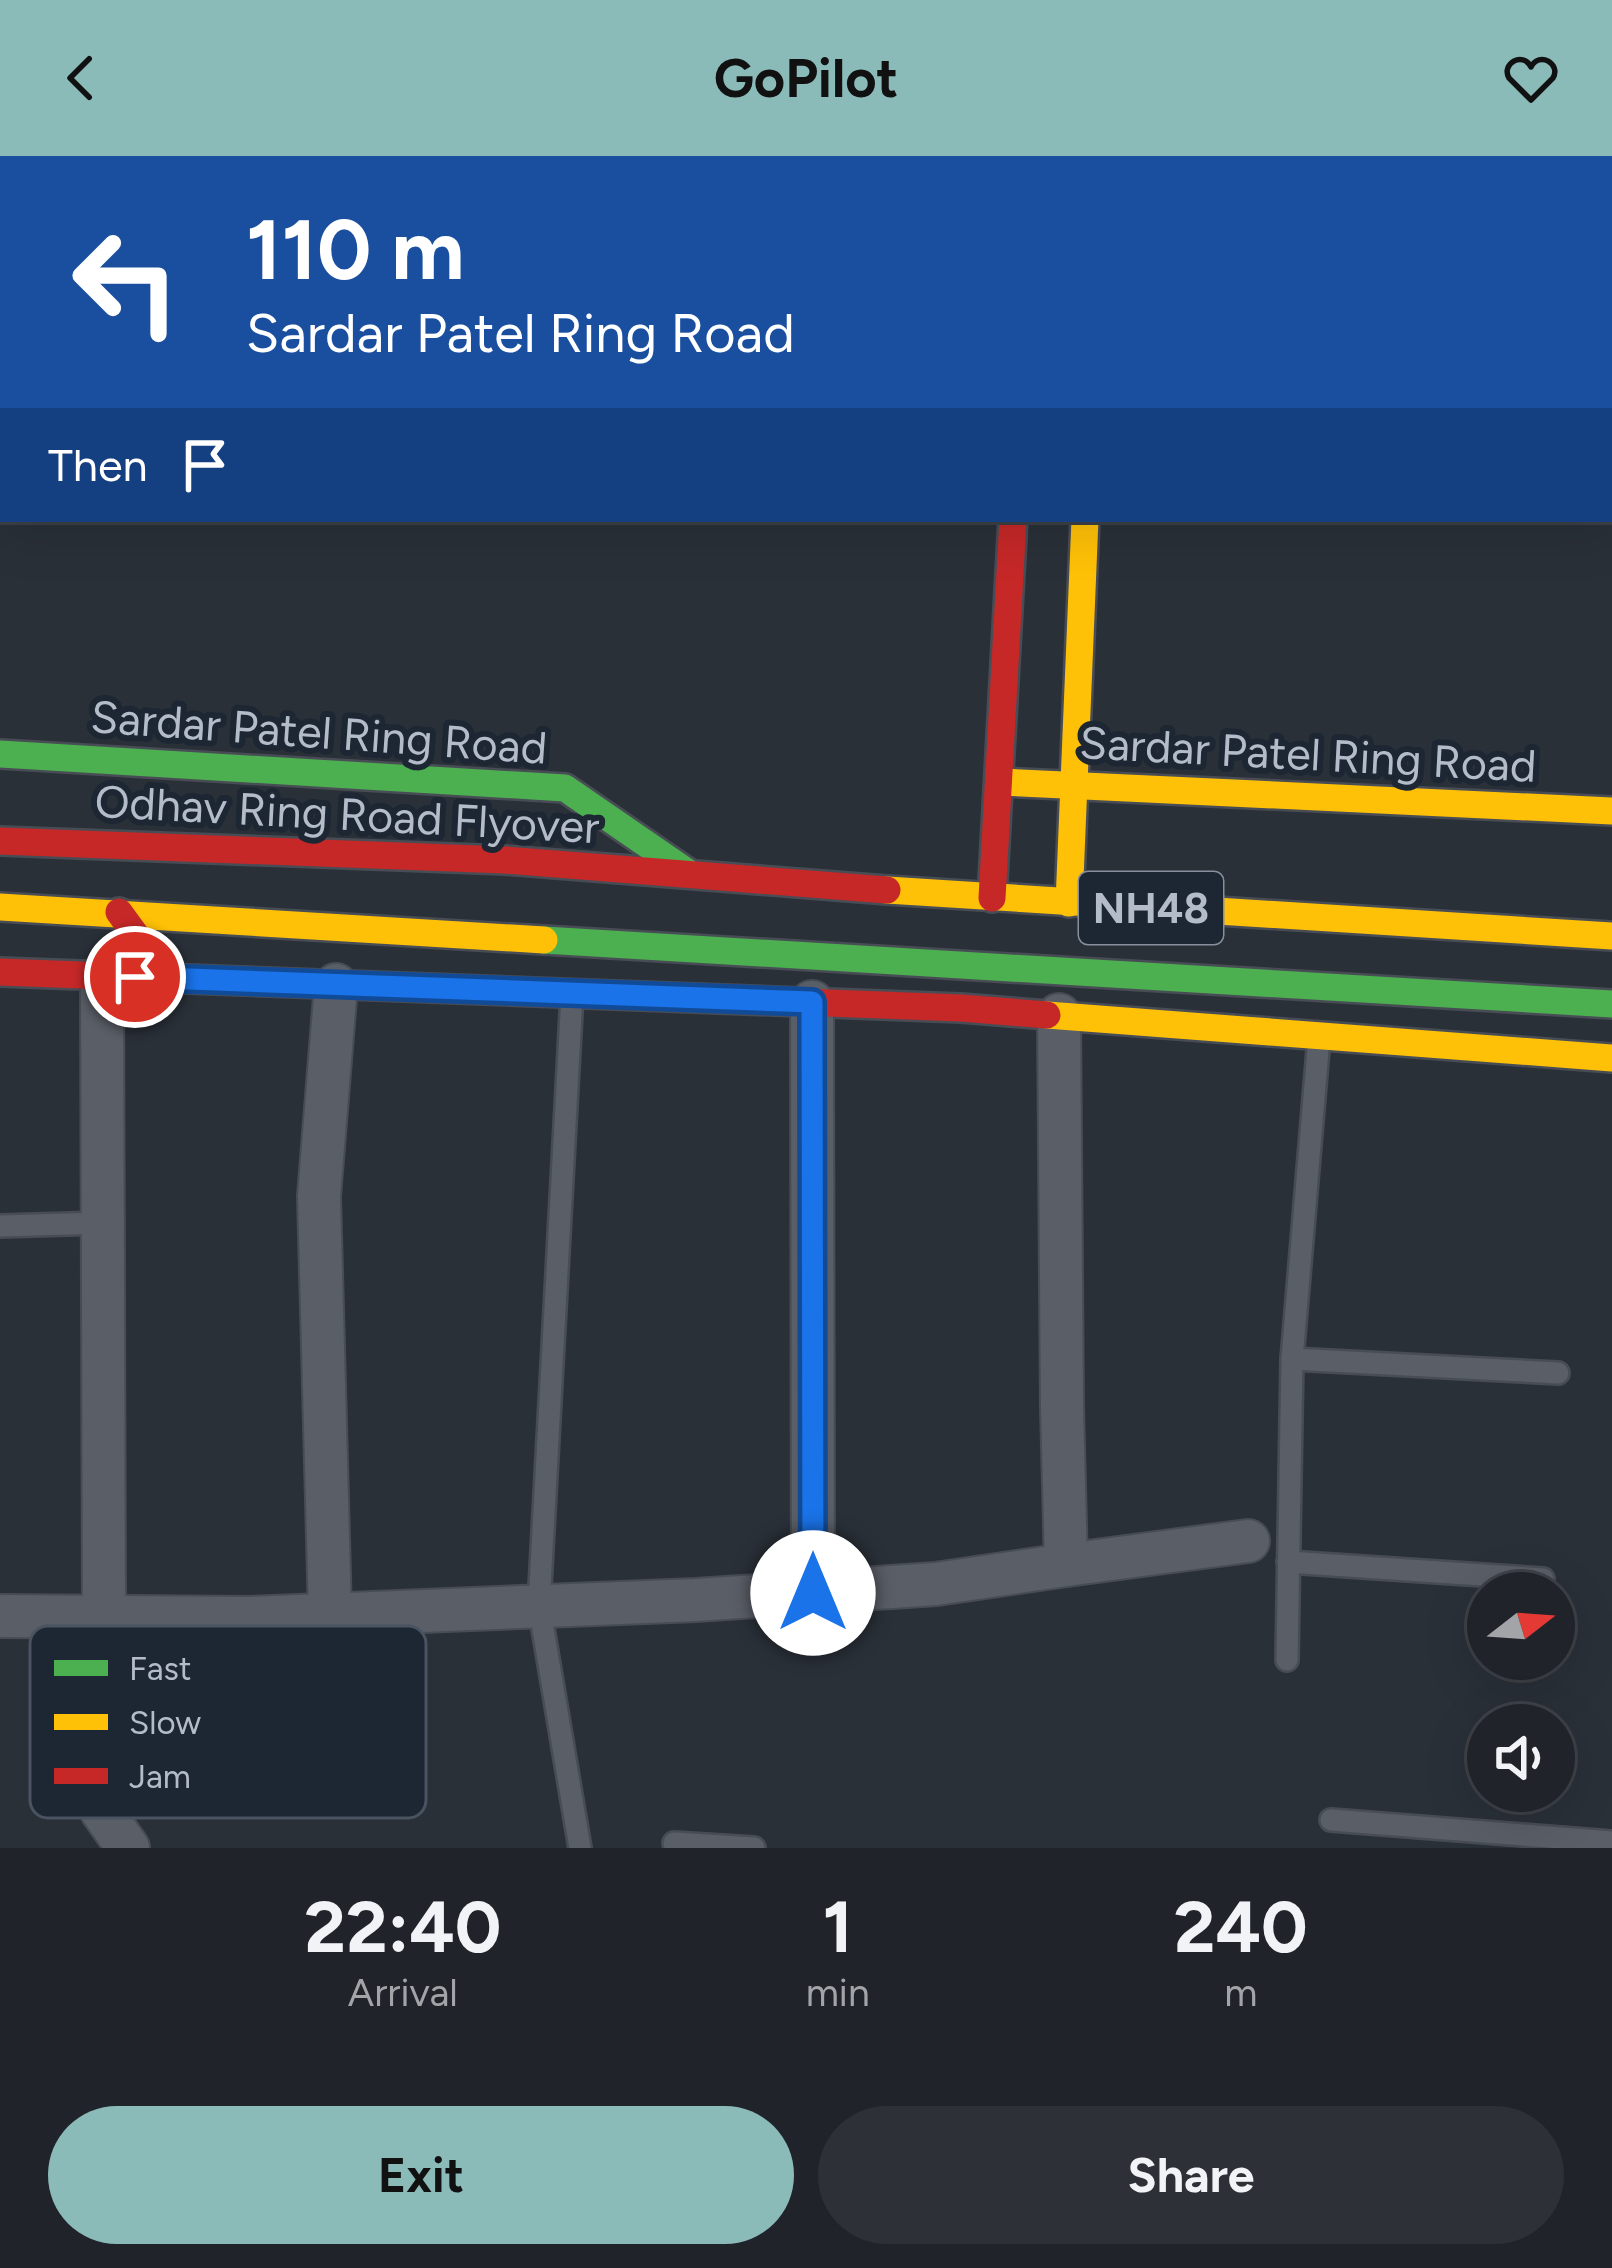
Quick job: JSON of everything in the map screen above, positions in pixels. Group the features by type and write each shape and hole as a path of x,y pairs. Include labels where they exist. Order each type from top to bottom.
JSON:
{"main road":[{"path":"992,898 1013,522"},
{"path":"1069,903 1085,522"},
{"name":"Sardar Patel Ring Road","path":"0,754 566,788 689,874"},
{"name":"Sardar Patel Ring Road","path":"1000,782 1612,811"},
{"name":"Odhav Ring Road Flyover","path":"0,841 505,860 689,874"},
{"name":"NH48","path":"689,874 992,898 1612,936"},
{"name":"NH48","path":"0,907 1612,1004"},
{"path":"119,912 168,979"},
{"path":"0,972 961,1008 1612,1058"}],"street":[{"path":"102,976 104,1626"},
{"path":"330,1614 319,1196 336,985"},
{"path":"812,1002 813,1593"},
{"path":"1059,1015 1066,1565"},
{"path":"0,1616 249,1618 813,1593 937,1584 1248,1541"},
{"path":"107,1818 128,1848"}],"lane":[{"path":"572,994 538,1606 580,1848"},
{"path":"1287,1660 1292,1359 1320,1036"},
{"path":"0,1226 103,1223"},
{"path":"1292,1359 1558,1373"},
{"path":"1288,1562 1467,1574"},
{"path":"1331,1820 1520,1842 1612,1843"},
{"path":"674,1843 754,1848"}],"traffic: fast":[{"path":"0,754 565,788 690,874"},
{"path":"544,940 1612,1004"}],"traffic: slow":[{"path":"1069,903 1085,522"},
{"path":"1000,782 1612,811"},
{"path":"887,890 1612,936"},
{"path":"0,907 544,940"},
{"path":"1047,1015 1612,1058"}],"traffic: jam":[{"path":"992,898 1013,522"},
{"path":"0,841 505,860 887,890"},
{"path":"119,912 168,979"},
{"path":"0,972 1047,1015"}],"route":[{"path":"135,977 812,1002 813,1593"}]}
